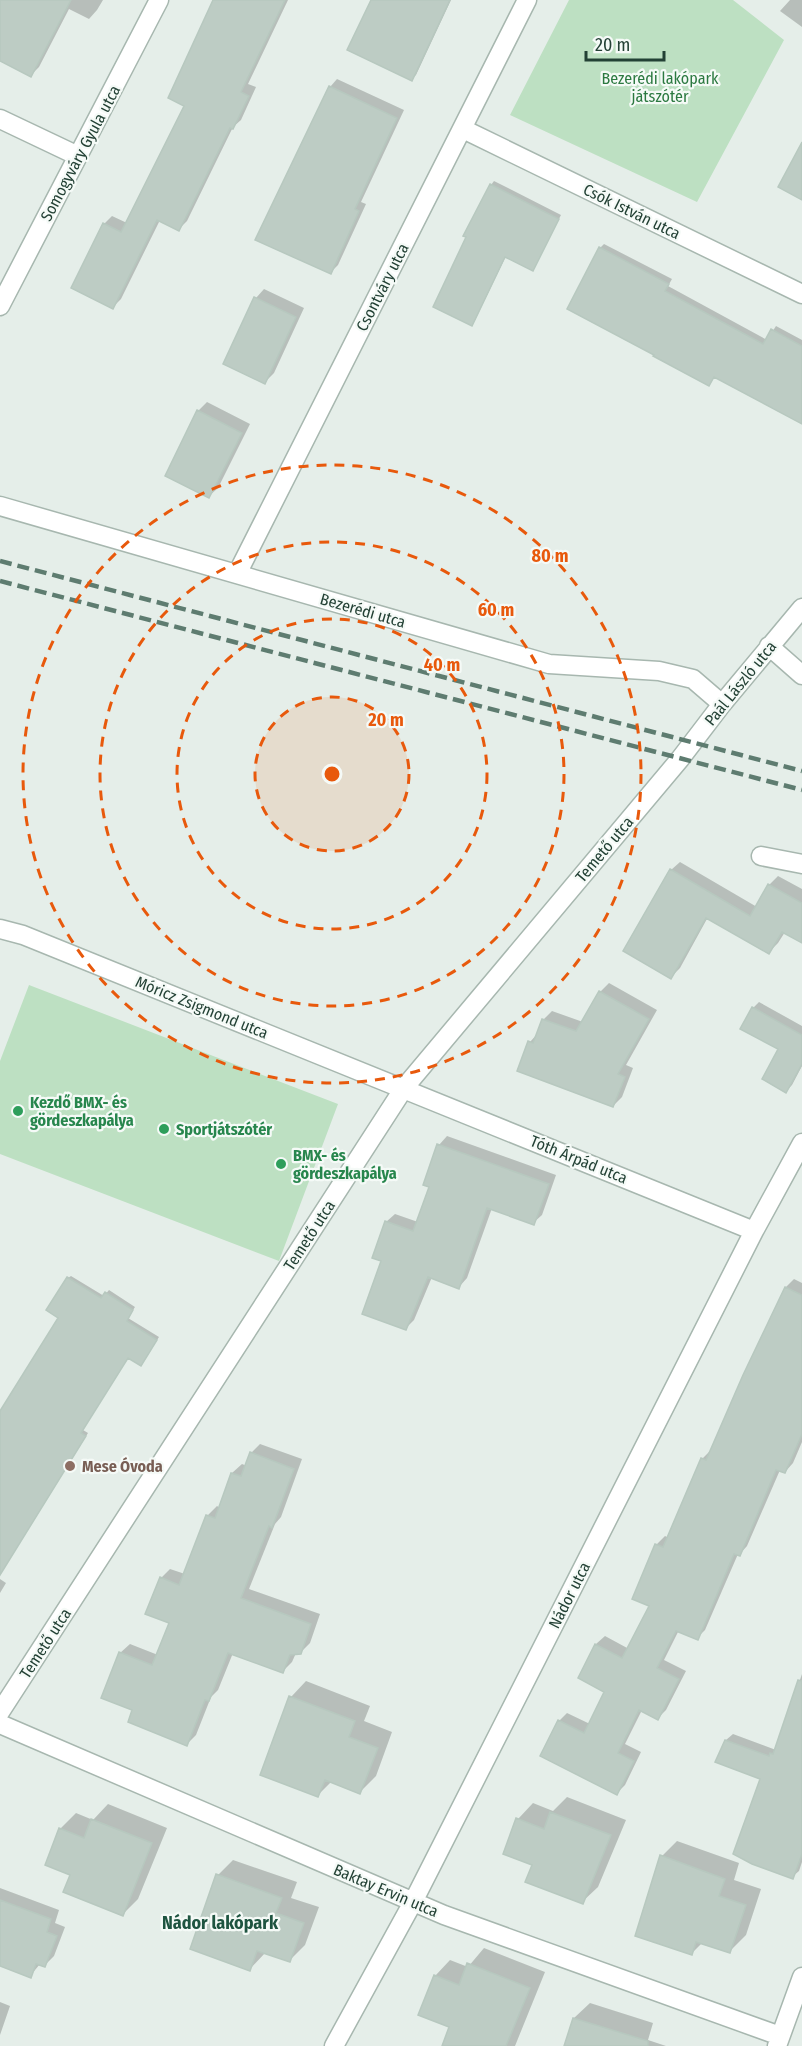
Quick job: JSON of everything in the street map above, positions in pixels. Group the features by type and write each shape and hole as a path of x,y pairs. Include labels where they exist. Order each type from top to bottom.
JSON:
{"street":[{"name":"Somogyváry Gyula utca","path":"0,306 159,0"},
{"name":"Csontváry utca","path":"237,574 527,0"},
{"path":"0,119 78,156"},
{"name":"Csók István utca","path":"463,129 802,294"},
{"name":"Bezerédi utca","path":"0,506 549,664 659,671 693,679 722,704"},
{"name":"Paál László utca","path":"680,759 722,704 802,608"},
{"path":"769,646 802,675"},
{"name":"Temető utca","path":"0,1712 404,1088 680,759"},
{"path":"761,855 802,864"},
{"name":"Móricz Zsigmond utca","path":"0,929 23,935 404,1088"},
{"name":"Tóth Árpád utca","path":"404,1088 754,1231"},
{"name":"Nádor utca","path":"334,2046 413,1902 754,1231 802,1143"},
{"name":"Baktay Ervin utca","path":"0,1724 413,1902 778,2041"},
{"path":"778,2041 802,1977"}],"green space":[{"name":"Bezerédi lakópark játszótér","path":"569,0 733,0 784,40 697,202 510,115"},
{"name":"Sportjátszótér","path":"29,985 338,1104 279,1261 0,1154 0,1061"}],"building":[{"path":"0,0 71,0 31,77 0,61"},
{"path":"213,0 285,0 241,92 249,96 233,129 230,128 179,231 157,220 113,309 71,288 103,223 121,232 184,106 168,98"},
{"path":"371,0 450,0 412,81 347,50"},
{"path":"329,86 397,118 355,209 359,211 331,274 255,240"},
{"path":"802,142 802,200 778,187"},
{"path":"490,184 559,219 533,271 505,257 472,326 433,307 466,237 463,236"},
{"path":"599,247 669,284 665,291 763,344 771,329 802,346 802,424 714,377 709,386 567,309"},
{"path":"254,297 296,317 265,384 223,364"},
{"path":"197,410 242,433 209,498 165,476"},
{"path":"670,869 750,916 768,884 802,903 802,943 782,932 769,954 706,918 671,979 623,951"},
{"path":"599,991 649,1019 618,1074 625,1077 613,1107 517,1071 528,1041 533,1043 542,1019 576,1031"},
{"path":"752,1007 802,1035 802,1064 786,1093 762,1079 778,1049 740,1029"},
{"path":"437,1144 549,1184 534,1225 487,1208 459,1289 428,1277 406,1330 362,1314 381,1261 372,1258 385,1221 413,1231 429,1187 423,1185"},
{"path":"67,1277 101,1298 105,1292 133,1310 127,1321 157,1340 141,1366 128,1358 81,1433 86,1436 0,1575 0,1411 58,1318 46,1310"},
{"path":"785,1287 802,1295 802,1434 785,1473 776,1470 740,1556 734,1554 698,1640 676,1631 657,1668 679,1679 658,1720 639,1710 618,1753 634,1761 617,1795 540,1756 558,1720 584,1733 604,1692 578,1678 595,1644 622,1658 649,1606 632,1599 655,1544 663,1547 701,1458 706,1460"},
{"path":"250,1452 294,1469 272,1528 269,1526 241,1598 311,1624 301,1654 290,1655 283,1673 228,1653 209,1701 205,1700 187,1746 128,1722 132,1710 101,1698 119,1652 152,1665 169,1623 145,1614 160,1577 179,1585 206,1515 215,1518 231,1473 241,1476"},
{"path":"798,1680 802,1681 802,1854 793,1879 752,1864 733,1854 760,1779 715,1762 725,1740 769,1756 770,1753 773,1754"},
{"path":"289,1696 355,1721 349,1737 378,1748 360,1794 325,1780 318,1797 260,1775"},
{"path":"550,1812 611,1835 583,1904 525,1882 532,1865 503,1854 516,1818 544,1829"},
{"path":"91,1819 152,1843 123,1916 63,1892 70,1875 45,1865 59,1828 84,1838"},
{"path":"660,1855 725,1879 719,1896 746,1905 730,1953 696,1942 692,1955 635,1936"},
{"path":"216,1874 282,1898 276,1913 304,1923 290,1962 257,1951 250,1971 190,1949"},
{"path":"0,1900 51,1919 47,1932 57,1936 45,1967 36,1964 31,1978 0,1966"},
{"path":"467,1963 530,1988 506,2046 442,2046 449,2027 418,2015 434,1975 459,1985"},
{"path":"573,2018 648,2041 648,2046 564,2046"}],"railway":[{"path":"0,561 802,771"},
{"path":"0,581 802,790"}],"place":[{"name":"Kezdő BMX- és gördeszkapálya","path":"18,1111"},
{"name":"Sportjátszótér","path":"164,1129"},
{"name":"BMX- és gördeszkapálya","path":"281,1164"},
{"name":"Mese Óvoda","path":"70,1466"}],"district":[{"name":"Nádor lakópark","path":"220,1923"}]}
